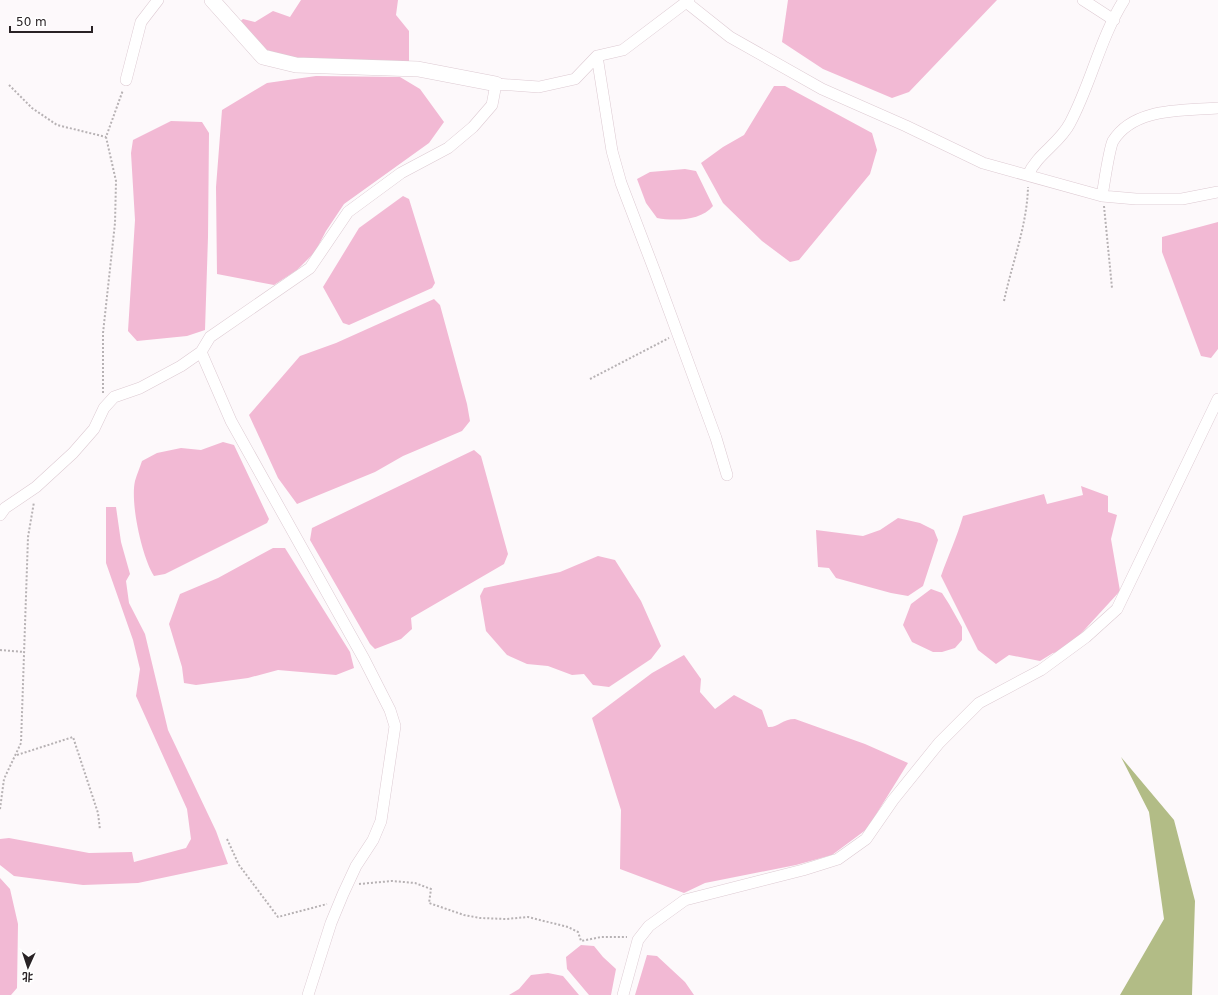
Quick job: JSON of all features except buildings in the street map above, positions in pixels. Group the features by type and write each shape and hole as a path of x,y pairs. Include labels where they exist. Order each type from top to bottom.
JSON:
{"street":[{"path":"126,80 141,22 158,0"},
{"path":"212,0 263,57 296,64 418,69 496,84 539,87 575,80 597,56 623,50 688,1 730,37 822,89 906,126 983,163 1103,196 1136,199 1182,199 1218,192"},
{"path":"1083,0 1114,20"},
{"path":"1028,175 1032,165 1068,126 1124,0"},
{"path":"597,56 612,150 621,183 716,438 727,476"},
{"path":"0,515 6,508 36,487 73,453 94,429 104,408 114,397 140,388 181,366 201,352 210,337 310,268 348,212 401,173 448,148 473,127 492,105 496,84"},
{"path":"1103,196 1113,142 1130,123 1149,115 1218,108"},
{"path":"201,352 232,421 364,659 390,710 395,726 381,821 373,840 356,866 340,901 331,923 308,995"},
{"path":"623,995 638,940 649,926 685,900 803,870 838,859 866,839 893,800 940,743 979,703 1040,670 1086,637 1117,609 1218,399"}],"path":[{"path":"104,408 103,333 115,224 116,182 106,136 126,80"},
{"path":"8,85 32,108 57,125 106,136"},
{"path":"1004,300 1010,270 1024,220 1028,196 1028,175"},
{"path":"1103,196 1112,288"},
{"path":"590,379 677,334"},
{"path":"0,809 4,779 17,755 21,743 28,537 36,487"},
{"path":"0,650 24,652"},
{"path":"17,755 73,737 98,813 100,830"},
{"path":"227,839 239,865 278,917 340,901"},
{"path":"349,882 364,884 392,881 415,883 431,889 428,903 464,915 506,919 528,917 568,927 578,932 581,941 601,937 626,936 638,940"}],"green space":[{"path":"1121,757 1174,820 1195,901 1192,995 1120,995 1164,919 1149,812"}],"shaded area":[{"path":"301,0 398,0 396,15 409,31 409,62 295,58 263,49 237,24 243,19 255,22 273,11 290,17"},
{"path":"788,0 997,0 909,92 892,98 823,69 782,42"},
{"path":"316,76 400,77 420,89 444,122 429,143 344,204 326,231 315,252 297,270 274,285 217,274 216,187 222,110 267,83"},
{"path":"774,86 785,86 872,133 877,150 870,174 799,260 790,262 762,241 723,203 701,163 723,147 744,135"},
{"path":"171,121 202,122 209,133 205,330 187,336 137,341 128,331 135,220 131,153 133,140"},
{"path":"685,169 696,171 713,206 702,215 687,219 671,220 657,218 646,203 637,179 650,172"},
{"path":"403,196 409,199 435,283 432,288 349,325 343,323 323,287 359,228"},
{"path":"1218,222 1218,349 1211,358 1201,356 1162,252 1162,237"},
{"path":"434,299 440,305 467,404 470,421 462,431 403,456 375,472 297,504 278,478 249,415 300,356 336,343"},
{"path":"223,442 234,445 269,519 267,523 165,574 154,576 141,543 134,502 135,481 142,461 157,453 181,448 201,450"},
{"path":"474,450 481,456 508,554 504,564 411,618 412,629 401,639 375,649 370,644 310,540 312,528"},
{"path":"1081,486 1108,496 1108,512 1117,515 1111,539 1120,591 1065,651 1053,653 1040,661 1009,655 996,664 978,650 941,576 963,516 1044,494 1047,504 1083,495"},
{"path":"106,507 116,507 121,542 130,574 126,581 129,603 145,634 168,730 216,831 228,864 138,883 83,885 14,876 0,865 0,839 9,838 89,853 132,852 134,862 186,848 191,839 187,809 136,696 140,669 133,640 106,563"},
{"path":"898,518 920,523 934,530 938,540 923,586 908,596 891,593 836,578 829,568 818,567 816,530 863,536 880,530"},
{"path":"273,548 285,548 350,652 354,668 336,675 278,670 248,678 196,685 184,683 182,667 169,624 180,594 218,578"},
{"path":"598,556 615,560 641,601 661,646 651,659 609,687 593,685 584,674 572,675 548,666 527,664 507,655 486,631 480,596 484,588 560,572"},
{"path":"931,589 942,593 962,627 962,640 955,648 942,652 933,652 912,642 903,625 911,604"},
{"path":"684,655 701,679 700,692 715,709 734,695 762,710 768,727 775,726 787,720 795,719 865,744 908,763 867,829 832,855 796,865 705,883 684,893 620,869 621,810 592,718 652,673"},
{"path":"0,878 10,889 18,924 17,988 11,995 0,995"},
{"path":"581,945 594,946 616,969 611,995 589,995 567,969 566,957"},
{"path":"647,955 657,956 685,982 694,995 635,995"},
{"path":"548,973 563,976 579,995 509,995 519,989 531,975"}]}
